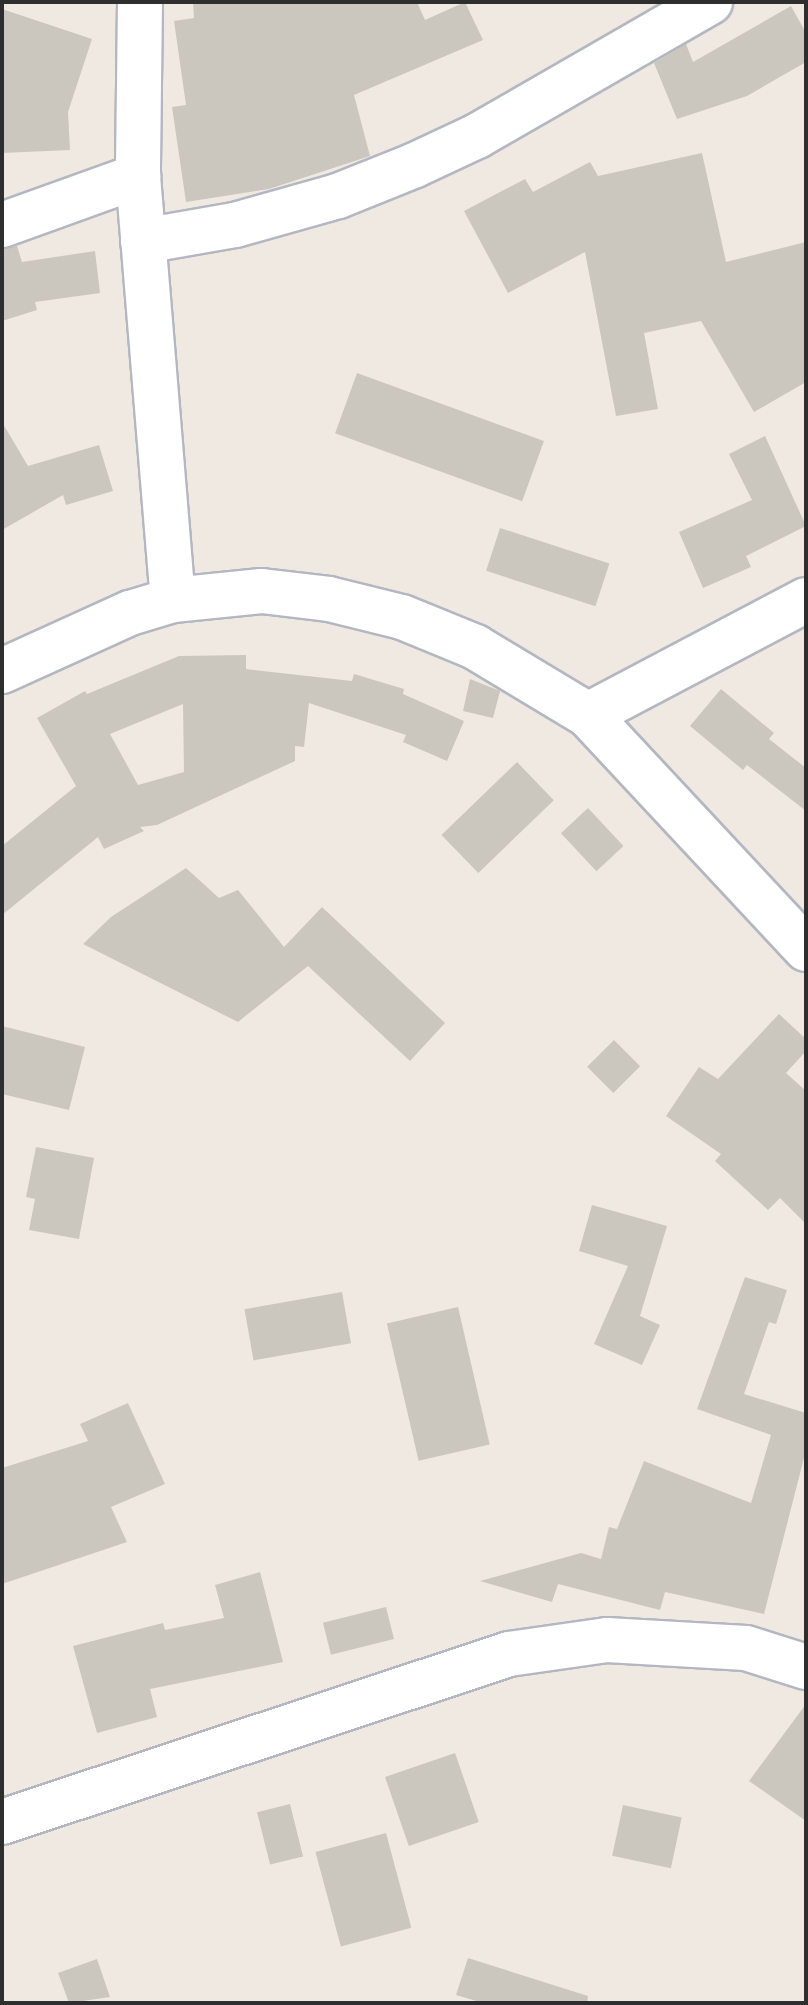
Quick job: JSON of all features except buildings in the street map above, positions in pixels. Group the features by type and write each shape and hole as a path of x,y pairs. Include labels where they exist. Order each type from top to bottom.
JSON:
{"street":[{"path":"140,2 138,176 173,600"},
{"path":"143,241 235,225 338,196 415,165 477,136 710,2"},
{"path":"2,225 138,176"},
{"path":"2,671 130,613 173,600 262,591 329,599 402,617 475,647 588,715 806,949"},
{"path":"588,715 806,600"},
{"path":"2,1822 509,1654 607,1640 746,1648 806,1667"}]}
